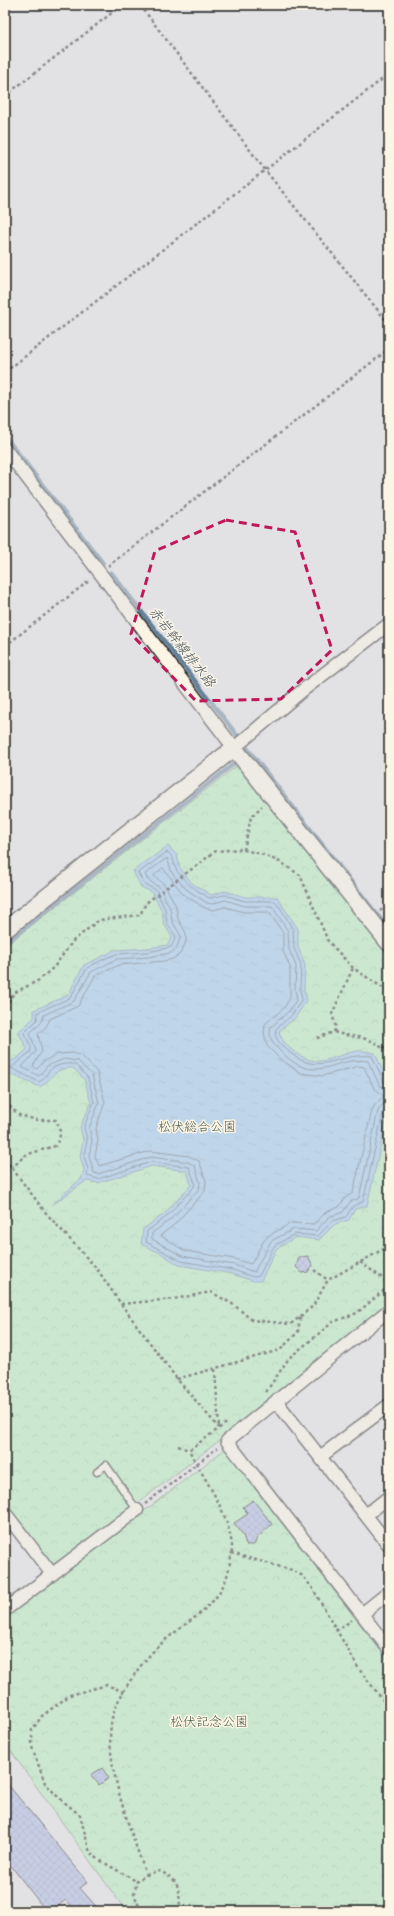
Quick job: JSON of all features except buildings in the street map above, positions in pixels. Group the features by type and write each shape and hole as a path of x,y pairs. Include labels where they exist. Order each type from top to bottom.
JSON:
{"street":[{"path":"5,449 234,748 389,943"},
{"path":"5,930 234,748 303,690 389,624"},
{"path":"389,1310 227,1441 389,1649"},
{"path":"276,1401 389,1545"},
{"path":"320,1457 389,1405"},
{"path":"366,1515 389,1498"},
{"path":"5,1610 137,1510"},
{"path":"5,1513 52,1574"},
{"path":"362,1614 389,1592"}],"lane":[{"path":"97,1472 106,1466 137,1510"}],"path":[{"path":"5,96 122,5"},
{"path":"140,5 265,170 389,324"},
{"path":"5,372 389,74"},
{"path":"5,646 389,349"},
{"path":"244,850 251,817 272,796"},
{"path":"5,1007 14,993 39,980 54,967 73,941 100,920 140,915 146,903 216,851 244,850 261,854 280,862 300,875 328,941 353,968 389,992"},
{"path":"380,911 389,904"},
{"path":"334,1032 336,1027 332,1014 353,968"},
{"path":"317,1038 334,1032 344,1036 366,1038 377,1043 383,1049 385,1047 389,1051"},
{"path":"5,1102 19,1115 37,1120 56,1120 61,1132 60,1139 55,1146 25,1155 12,1168"},
{"path":"5,1159 46,1213 97,1269 177,1379 219,1428"},
{"path":"121,1304 174,1299 211,1292 234,1305 252,1320 291,1324 313,1306 328,1280 389,1246"},
{"path":"360,1262 389,1283"},
{"path":"314,1270 328,1280"},
{"path":"263,1396 289,1358 334,1322 357,1313 389,1286"},
{"path":"177,1379 280,1350 298,1332 300,1316"},
{"path":"215,1368 219,1428"},
{"path":"190,1450 219,1428 233,1420"},
{"path":"137,1510 227,1441"},
{"path":"146,1875 118,1791 112,1763 111,1735 114,1711 124,1692 150,1654 174,1633 203,1612 219,1594 229,1574 232,1547 223,1513 214,1491 190,1450 178,1446"},
{"path":"231,1553 292,1570 303,1576 313,1589 336,1631 360,1669 389,1708"},
{"path":"336,1631 362,1614"},
{"path":"124,1692 107,1685 70,1695 42,1716 32,1730 32,1747 46,1783 58,1797 80,1815 90,1853 101,1861 137,1881"},
{"path":"138,1910 134,1894 137,1881 146,1875 159,1871 171,1876 179,1890 180,1907 176,1911"}],"highlighted area":[{"path":"226,520 295,532 332,650 281,699 196,701 131,634 155,551"}],"green space":[{"name":"松伏総合公園","path":"244,760 389,945 389,1305 224,1437 53,1568 5,1505 5,946"},
{"name":"松伏記念公園","path":"225,1449 389,1662 389,1911 126,1911 5,1743 5,1618"}],"water":[{"path":"168,846 177,855 180,868 192,883 211,895 225,891 246,897 277,897 298,929 298,947 305,965 304,990 307,1000 295,1018 279,1031 281,1037 289,1048 301,1056 315,1061 321,1061 357,1051 375,1053 389,1085 389,1108 367,1206 355,1209 349,1220 335,1224 319,1240 296,1237 276,1249 261,1281 253,1281 232,1274 179,1265 162,1254 141,1244 143,1229 164,1214 191,1185 187,1171 152,1166 98,1183 86,1181 52,1205 81,1179 84,1170 80,1156 83,1140 80,1127 91,1103 84,1079 73,1068 66,1068 54,1074 45,1084 40,1087 5,1072 5,1065 19,1057 27,1049 18,1032 34,1018 34,1010 68,995 84,965 115,950 168,945 172,937 164,924 162,911 152,892 141,887 133,871"}],"waterway":[{"name":"赤岩幹線排水路","path":"5,436 103,563"},
{"name":"赤岩幹線排水路","path":"111,572 237,735"},
{"path":"245,745 384,923"},
{"path":"5,944 240,759"}]}
